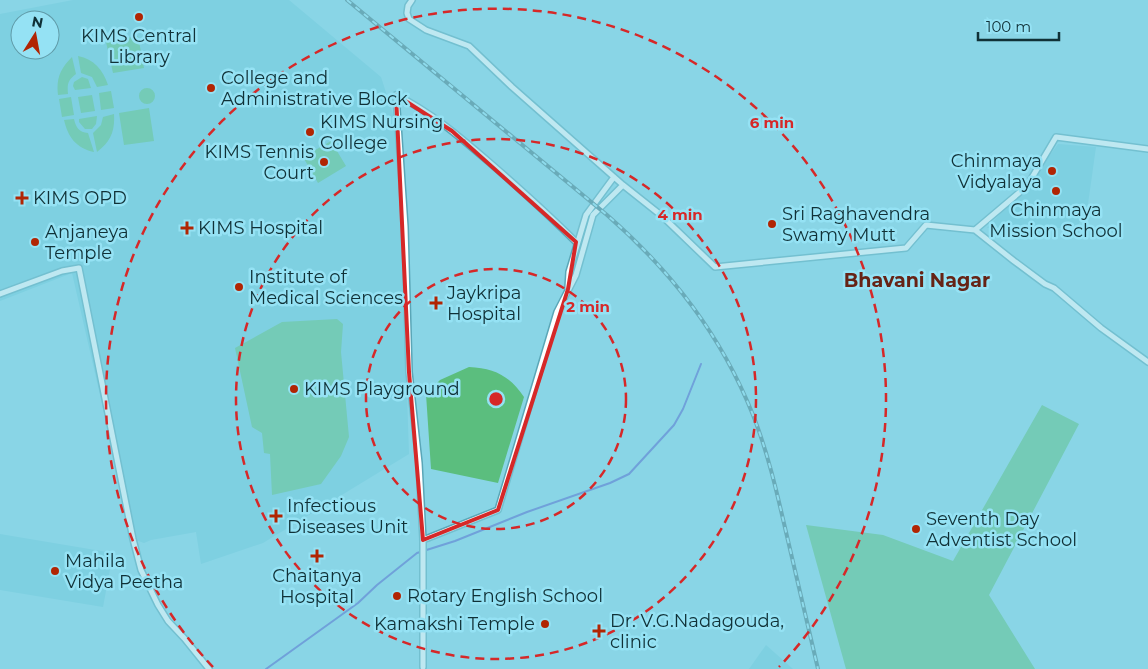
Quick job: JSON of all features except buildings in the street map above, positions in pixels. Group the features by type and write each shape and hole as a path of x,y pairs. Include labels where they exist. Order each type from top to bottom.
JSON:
{"street":[{"path":"412,0 406,13 409,20 426,30 469,46 623,185 662,216 715,267 906,248 926,225 975,230 1045,284 1054,288 1100,328 1148,362"},
{"path":"423,668 424,542 419,464 409,372 405,227 396,95 418,107 452,131 543,209 576,242"},
{"path":"975,230 1027,186 1056,138 1148,149"},
{"path":"568,289 568,272 576,242 588,210 614,177"},
{"path":"424,542 498,510 554,321 576,275 593,215 623,185"},
{"path":"0,294 62,271 79,268 132,539 141,570 168,621 209,669"}],"highlighted area":[{"path":"396,95 452,131 576,242 568,289 498,510 423,540 409,372"}],"shaded area":[{"name":"Institute of Medical Sciences","path":"73,0 289,0 381,77 394,117 401,218 409,454 263,543 201,564 196,532 144,543 133,539 72,273 0,301 0,14 10,12 10,60 60,60 60,10 21,10"},
{"name":"Chinmaya Mission School","path":"1058,144 1096,147 1088,204 1077,228 987,228 1034,177"},
{"name":"Mahila Vidya Peetha","path":"0,534 113,553 103,607 0,590"},
{"path":"766,645 793,669 749,669"}],"green space":[{"path":"138,36 144,68 113,73 106,42"},
{"path":"78,56 84,57 97,66 108,85 97,87 92,77 81,73"},
{"path":"72,57 76,74 69,82 68,94 58,95 60,75 64,66"},
{"path":"82,77 88,79 91,88 75,90 74,82"},
{"path":"144,88 150,88 155,93 153,102 144,104 139,99 139,93"},
{"path":"111,91 114,108 101,110 99,93"},
{"path":"92,95 95,111 81,113 78,97"},
{"path":"71,97 74,115 62,117 59,99"},
{"path":"149,108 154,141 124,145 119,113"},
{"path":"114,114 114,126 111,135 106,144 97,152 93,133 101,125 103,117"},
{"path":"97,116 96,124 92,129 85,129 79,122 79,119"},
{"path":"74,119 78,129 88,133 94,152 82,148 71,137 64,120"},
{"name":"KIMS Tennis Court","path":"331,141 346,166 318,183 303,157"},
{"name":"KIMS Playground","path":"337,319 343,324 341,352 349,437 341,456 321,484 272,495 270,454 264,453 262,433 252,427 235,348 282,322"},
{"path":"469,367 486,369 501,374 524,397 498,483 431,469 426,394 440,380"},
{"path":"1042,405 1079,424 989,595 1035,669 846,669 806,525 883,535 953,561"}],"waterway":[{"path":"266,669 358,603 417,553 455,541 527,512 610,483 629,474 674,425 683,409 701,364"}],"railway":[{"path":"347,0 607,215 653,259 692,306 726,358 758,429 776,488 818,669"}],"place":[{"name":"KIMS Central Library","path":"139,17"},
{"name":"College and Administrative Block","path":"211,88"},
{"name":"KIMS Nursing College","path":"310,132"},
{"name":"KIMS Tennis Court","path":"324,162"},
{"name":"Chinmaya Vidyalaya","path":"1052,171"},
{"name":"Chinmaya Mission School","path":"1056,191"},
{"name":"KIMS OPD","path":"22,198"},
{"name":"Sri Raghavendra Swamy Mutt","path":"772,224"},
{"name":"KIMS Hospital","path":"187,228"},
{"name":"Anjaneya Temple","path":"35,242"},
{"name":"Institute of Medical Sciences","path":"239,287"},
{"name":"Jaykripa Hospital","path":"436,303"},
{"name":"KIMS Playground","path":"294,389"},
{"name":"Infectious Diseases Unit","path":"276,516"},
{"name":"Seventh Day Adventist School","path":"916,529"},
{"name":"Chaitanya Hospital","path":"317,556"},
{"name":"Mahila Vidya Peetha","path":"55,571"},
{"name":"Rotary English School","path":"397,596"},
{"name":"Kamakshi Temple","path":"545,624"},
{"name":"Dr. V.G.Nadagouda, clinic","path":"599,631"}],"district":[{"name":"Bhavani Nagar","path":"917,280"}]}
